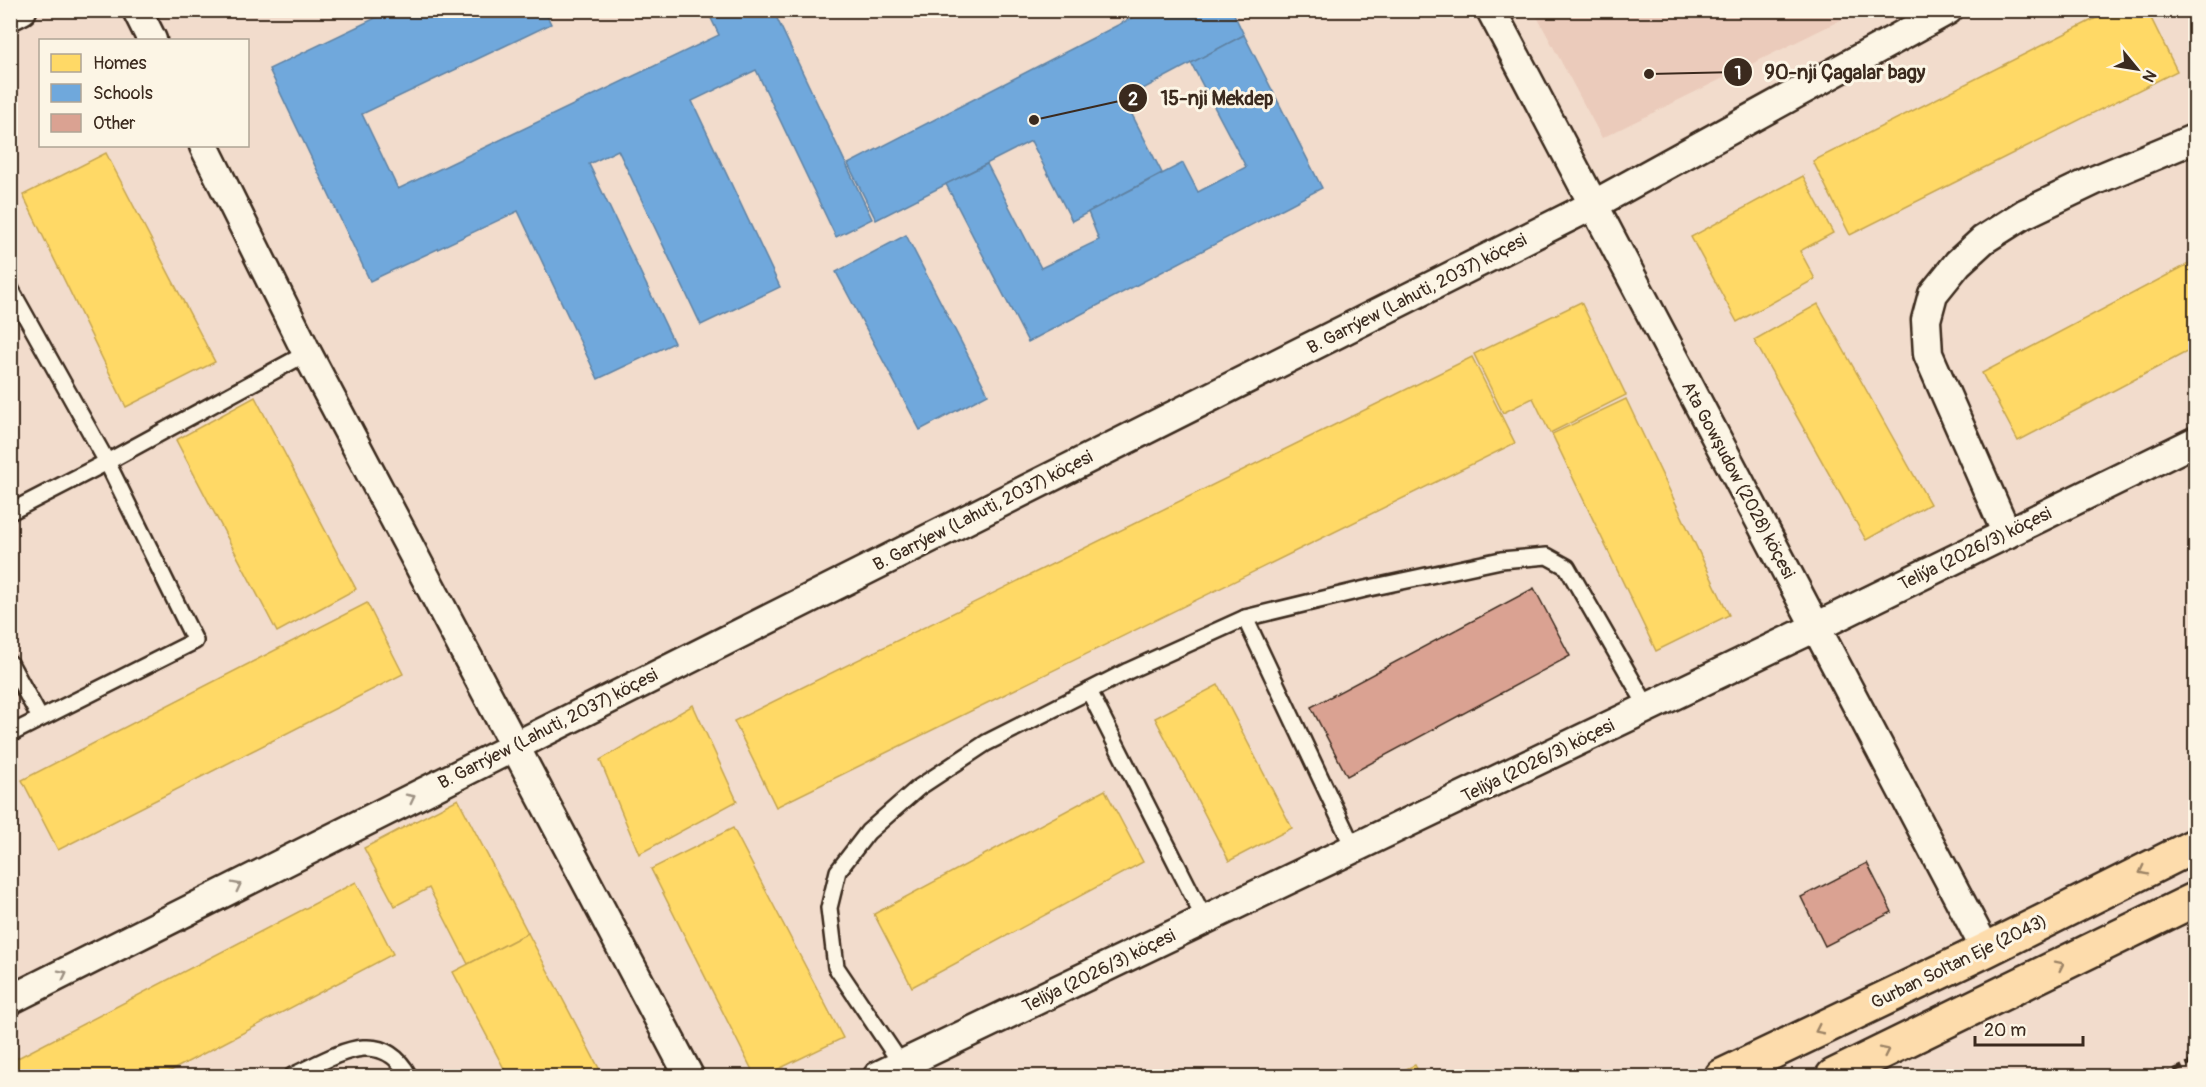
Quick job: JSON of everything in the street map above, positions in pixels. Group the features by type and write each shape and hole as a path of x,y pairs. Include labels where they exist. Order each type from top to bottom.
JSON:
{"highway":[{"name":"Gurban Soltan Eje (2043)","path":"1722,1077 1986,950 2196,845"},
{"path":"1833,1077 2196,898"}],"street":[{"path":"10,16 22,10"},
{"path":"137,10 152,39"},
{"name":"Ata Gowşudow (2028) köçesi","path":"1491,10 1986,950"},
{"name":"B. Garrýew (Lahuti, 2037) köçesi","path":"10,1000 1593,205 1948,10"},
{"path":"2007,534 1928,354 1926,320 1933,294 1958,264 1983,240 2024,214 2093,181 2196,138"},
{"path":"204,147 307,353 689,1077"},
{"name":"Teliýa (2026/3) köçesi","path":"890,1071 1816,627 2196,441"}],"lane":[{"path":"10,288 107,462 195,641 10,734"},
{"path":"10,512 307,353"},
{"path":"890,1071 836,967 829,908 838,871 867,832 918,788 986,743 1128,671 1245,618 1365,589 1489,563 1547,556 1567,567 1648,708"},
{"path":"1245,618 1354,849"},
{"path":"10,663 40,718"},
{"path":"1089,691 1205,920"},
{"path":"292,1077 354,1048 377,1048 389,1053 403,1064 409,1077"}],"shaded area":[{"path":"1534,11 1859,11 1602,138"}],"building: Homes":[{"path":"2112,10 2147,10 2177,71 1850,235 1813,161"},
{"path":"106,153 215,362 126,407 23,195"},
{"path":"1803,176 1833,233 1800,251 1815,279 1737,322 1691,237"},
{"path":"2196,260 2196,347 2018,441 1982,373"},
{"path":"1581,302 1626,395 1550,433 1533,398 1503,413 1474,354"},
{"path":"1818,304 1930,504 1866,540 1754,340"},
{"path":"1472,357 1515,443 776,807 734,721"},
{"path":"255,397 356,589 277,632 176,440"},
{"path":"1626,399 1729,615 1656,651 1552,434"},
{"path":"367,603 403,674 58,850 22,780"},
{"path":"1218,685 1292,828 1229,861 1155,718"},
{"path":"693,705 737,801 639,854 600,760"},
{"path":"1105,790 1143,862 912,987 874,914"},
{"path":"458,799 528,933 468,964 429,888 395,906 364,848"},
{"path":"733,828 843,1038 764,1076 755,1076 651,869"},
{"path":"356,882 393,954 161,1076 10,1076 10,1062"},
{"path":"528,933 603,1076 508,1076 453,972"},
{"path":"1415,1065 1421,1076 1391,1076"}],"building: Schools":[{"path":"392,10 544,10 551,24 362,114 398,189 719,35 707,10 773,10 872,219 836,237 756,70 692,101 780,287 701,325 618,150 589,164 674,343 598,379 518,211 370,281 269,69"},
{"path":"1147,10 1232,10 1244,35 1124,99 1162,173 1072,221 1031,141 876,220 848,164"},
{"path":"1244,35 1322,188 1028,342 946,184 987,164 1041,268 1099,240 1088,212 1183,163 1198,192 1246,167 1191,63"},
{"path":"906,235 988,394 920,430 836,272"}],"building: Other":[{"path":"1534,588 1570,656 1347,776 1311,707"},
{"path":"1867,863 1892,912 1825,946 1801,897"}],"railway":[{"path":"2162,1076 2196,1060"}],"place":[{"name":"90-nji Çagalar bagy","path":"1649,74"},
{"name":"15-nji Mekdep","path":"1034,120"}]}
